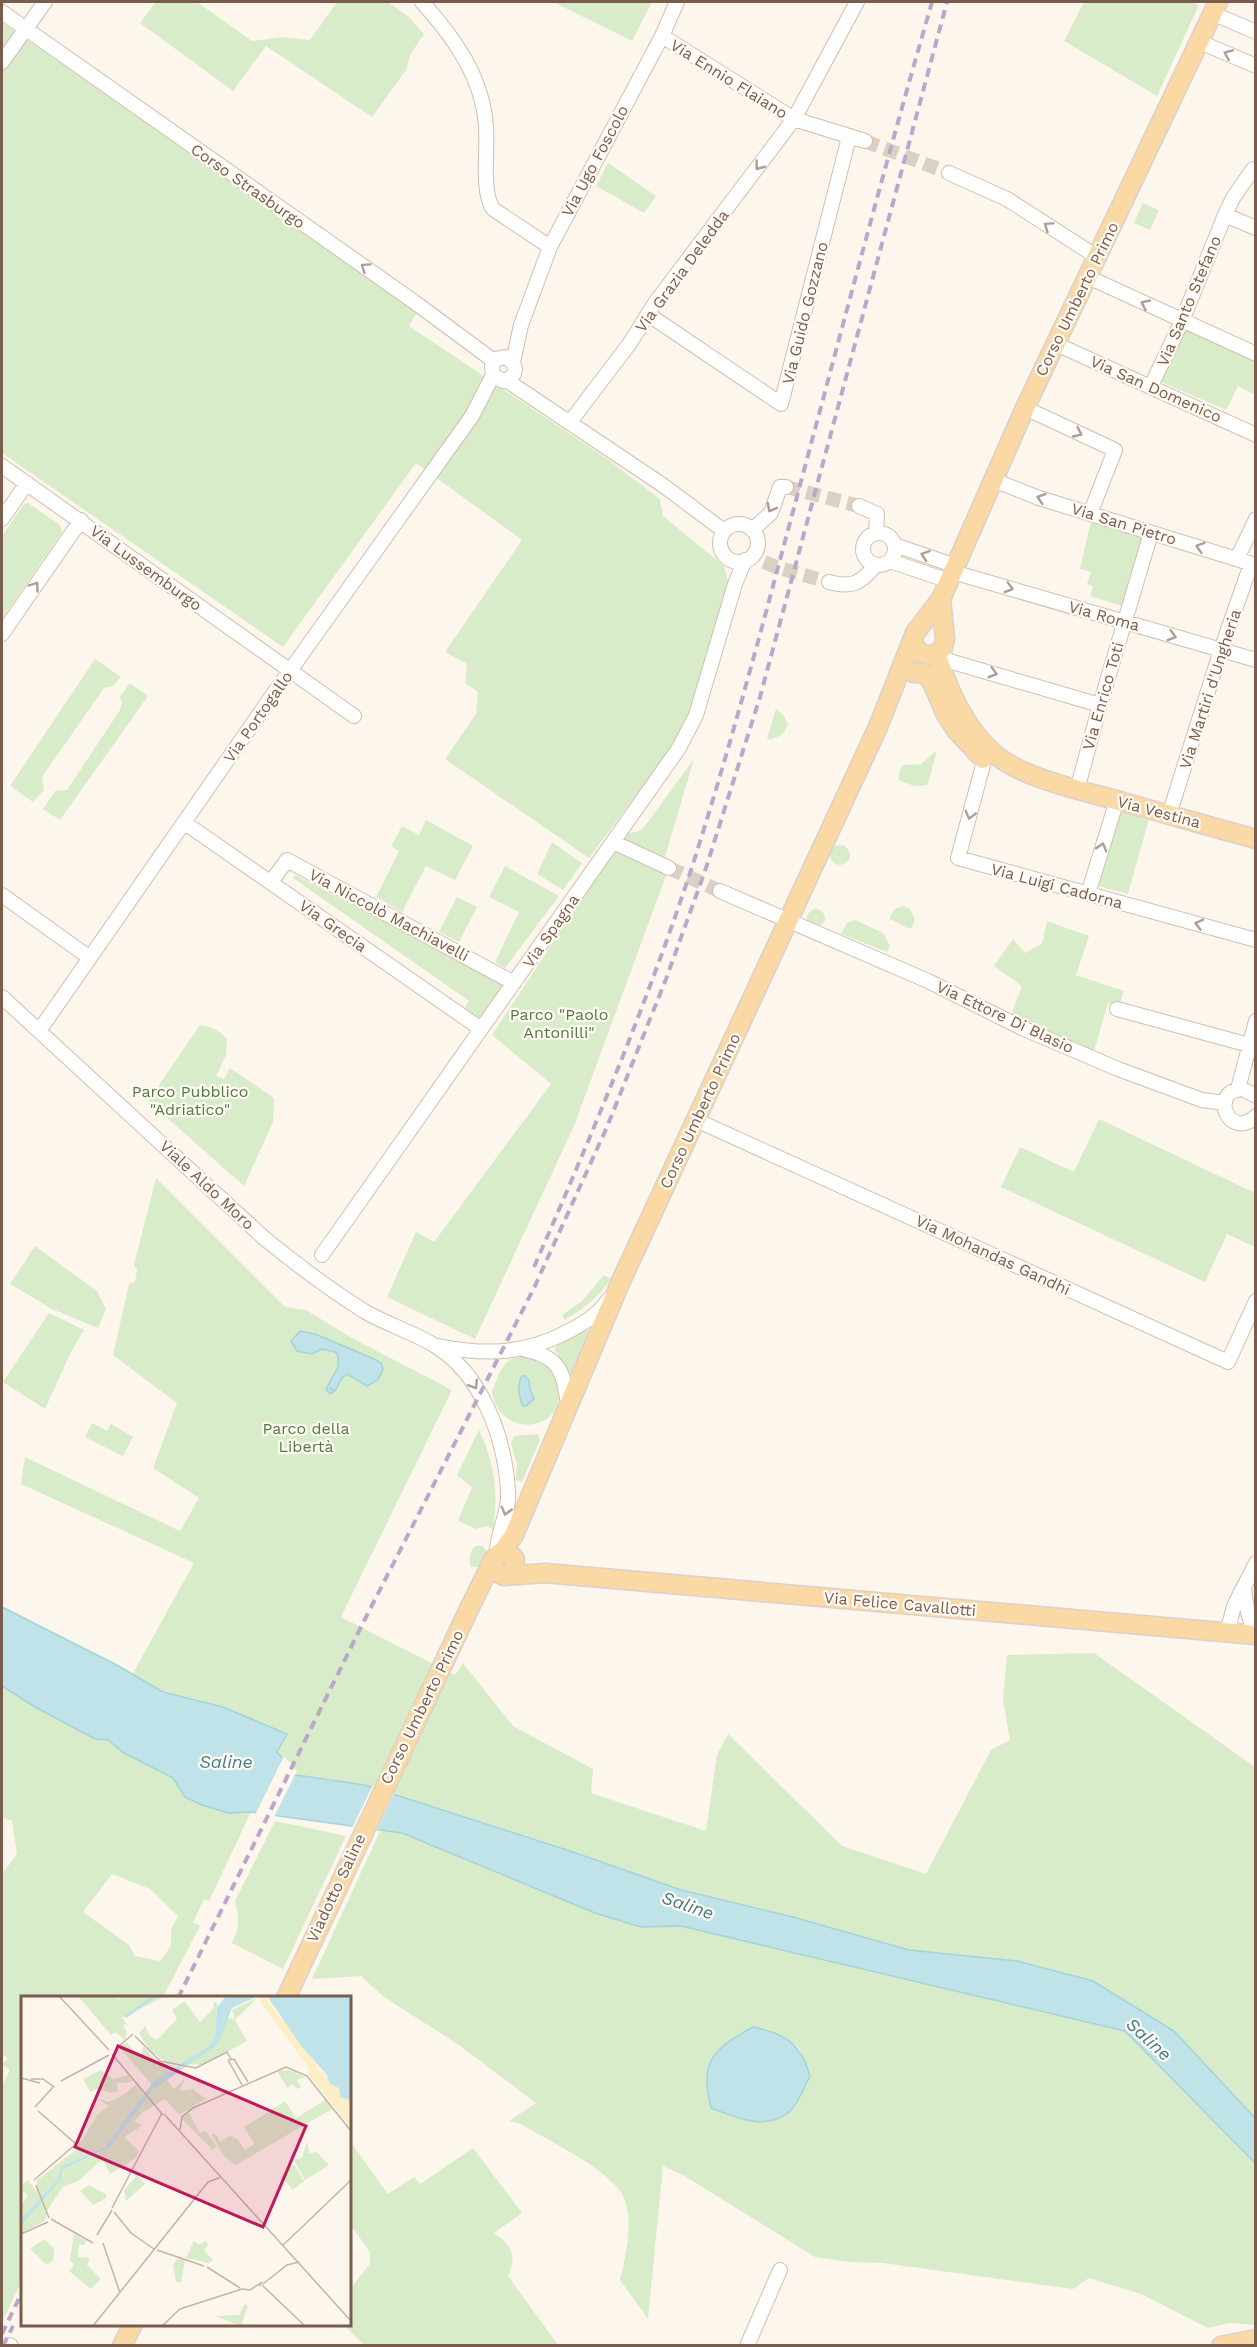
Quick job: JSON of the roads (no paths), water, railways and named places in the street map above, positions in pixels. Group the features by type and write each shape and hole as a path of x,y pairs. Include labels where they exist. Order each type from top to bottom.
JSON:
{"main road":[{"name":"Corso Umberto Primo","path":"375,1806 469,1609 505,1563 514,1535 621,1281 878,727 916,633 941,599 1025,408 1200,42 1214,5"},
{"name":"Corso Umberto Primo","path":"892,691 914,673 934,650 941,599"},
{"path":"926,624 940,628 934,650 916,648 916,633 926,624"},
{"name":"Via Vestina","path":"934,650 939,681 937,693"},
{"name":"Via Vestina","path":"934,650 957,706 983,743 1006,761 1070,788"},
{"name":"Via Vestina","path":"914,673 923,673 929,677 945,713 956,730 982,759 1005,774 1027,783 1070,788 1256,839"},
{"name":"Via Felice Cavallotti","path":"505,1563 545,1573 1255,1635"},
{"name":"Viadotto Saline","path":"287,1996 375,1806"},
{"path":"123,2344 132,2326"},
{"path":"1221,2346 1256,2339"}],"street":[{"path":"2,62 45,2"},
{"path":"422,2 442,23 478,86 486,126 486,190 493,209 550,247"},
{"name":"Via Ugo Foscolo","path":"504,370 550,247 662,36 677,2"},
{"name":"Via Grazia Deledda","path":"570,422 649,315 655,303 794,119 857,2"},
{"path":"1214,5 1256,32"},
{"name":"Corso Strasburgo","path":"2,12 413,301 479,350 547,406 664,486 668,498 722,535"},
{"name":"Via Ennio Flaiano","path":"662,36 794,119 865,141"},
{"path":"1200,42 1256,66"},
{"name":"Via Guido Gozzano","path":"649,315 781,404 849,137"},
{"name":"Via Santo Stefano","path":"1151,386 1182,321 1225,215 1233,198 1253,169"},
{"path":"949,174 1007,199 1097,257"},
{"name":"Via Santo Stefano","path":"1225,215 1256,228"},
{"path":"1088,277 1256,354"},
{"name":"Via San Domenico","path":"1056,344 1256,435"},
{"name":"Via Portogallo","path":"39,1031 290,671 504,370"},
{"path":"1025,408 1115,450 1090,514"},
{"name":"Via Lussemburgo","path":"2,466 354,716"},
{"name":"Via San Pietro","path":"993,480 1039,498 1253,564"},
{"path":"2,519 27,483"},
{"path":"752,530 771,513 780,487 786,487"},
{"path":"859,506 877,513 876,533"},
{"path":"1237,559 1256,519"},
{"path":"2,634 81,520"},
{"path":"736,524 747,526 752,530 757,540 749,560 724,555 722,535 736,524"},
{"path":"876,533 890,536 895,545 895,554 890,561 882,565 876,565 867,560 863,551 868,537 876,533"},
{"name":"Via Enrico Toti","path":"1070,788 1100,705 1151,533"},
{"path":"895,545 953,573"},
{"name":"Via Spagna","path":"322,1256 679,748 696,715 735,584 749,560"},
{"path":"890,561 953,573"},
{"name":"Via Martiri d'Ungheria","path":"1169,815 1221,650 1253,564"},
{"path":"829,582 850,585 866,576 876,565"},
{"name":"Via Roma","path":"953,573 1256,660"},
{"path":"934,650 950,661 1100,705"},
{"name":"Via Luigi Cadorna","path":"982,759 983,765 958,858 1256,940"},
{"path":"1088,894 1117,800"},
{"name":"Via Grecia","path":"185,823 481,1029"},
{"path":"613,842 669,868"},
{"name":"Via Niccolò Machiavelli","path":"271,882 287,860 514,983"},
{"name":"Via Ettore Di Blasio","path":"720,891 928,981 1023,1028 1118,1068 1202,1100 1225,1103"},
{"path":"2,895 90,958"},
{"name":"Viale Aldo Moro","path":"2,997 264,1238 310,1275 366,1312 433,1345 455,1361 471,1379 484,1402 499,1443 508,1500 498,1541 505,1563"},
{"path":"1117,1009 1249,1045"},
{"path":"1238,1089 1256,1022"},
{"path":"1256,1096 1248,1090 1238,1089 1229,1094 1225,1103 1226,1113 1233,1121 1247,1122 1256,1116"},
{"name":"Via Mohandas Gandhi","path":"696,1119 1228,1362 1256,1301"},
{"name":"Viale Aldo Moro","path":"524,1350 555,1339 583,1324 602,1309 621,1281"},
{"name":"Viale Aldo Moro","path":"433,1345 485,1352 524,1350 541,1353 555,1363 565,1383 568,1405"},
{"path":"1227,1633 1234,1606 1256,1563"},
{"path":"1244,1586 1246,1604 1255,1635"},
{"path":"747,2346 780,2270"}],"water":[{"path":"300,1331 315,1334 372,1358 381,1363 383,1368 381,1374 367,1386 347,1374 335,1391 331,1389 333,1392 330,1394 326,1389 338,1367 338,1355 322,1349 312,1354 297,1351 291,1341"},
{"path":"522,1376 529,1380 534,1399 526,1406 523,1406 520,1396 519,1383"},
{"name":"Saline","path":"2,1607 115,1664 163,1692 223,1707 287,1734 277,1752 296,1775 365,1785 573,1852 681,1890 793,1917 909,1950 1017,1961 1093,1981 1174,2031 1255,2118 1255,2163 1125,2031 681,1926 641,1927 595,1913 402,1833 251,1812 228,1813 202,1805 185,1797 173,1778 124,1753 108,1740 95,1739 35,1707 2,1686"},
{"path":"753,2027 783,2037 797,2048 807,2065 810,2076 792,2110 769,2121 750,2121 711,2108 708,2092 707,2078 713,2058 728,2042"}],"tunnel":[{"path":"865,141 949,173"},
{"path":"786,487 859,506"},
{"path":"764,562 829,582"},
{"path":"669,868 720,891"}],"railway":[{"path":"534,1267 637,1021 691,870 758,642 879,189 932,2"},
{"path":"179,1996 364,1621 534,1288 607,1127 666,979 705,871 760,697 947,2"},
{"path":"2,2334 21,2294"},
{"path":"3,2346 13,2326"}],"park label":[{"name":"Parco \"Paolo Antonilli\"","path":"559,1023"},
{"name":"Parco Pubblico \"Adriatico\"","path":"190,1100"},
{"name":"Parco della Libertà","path":"306,1437"}]}
